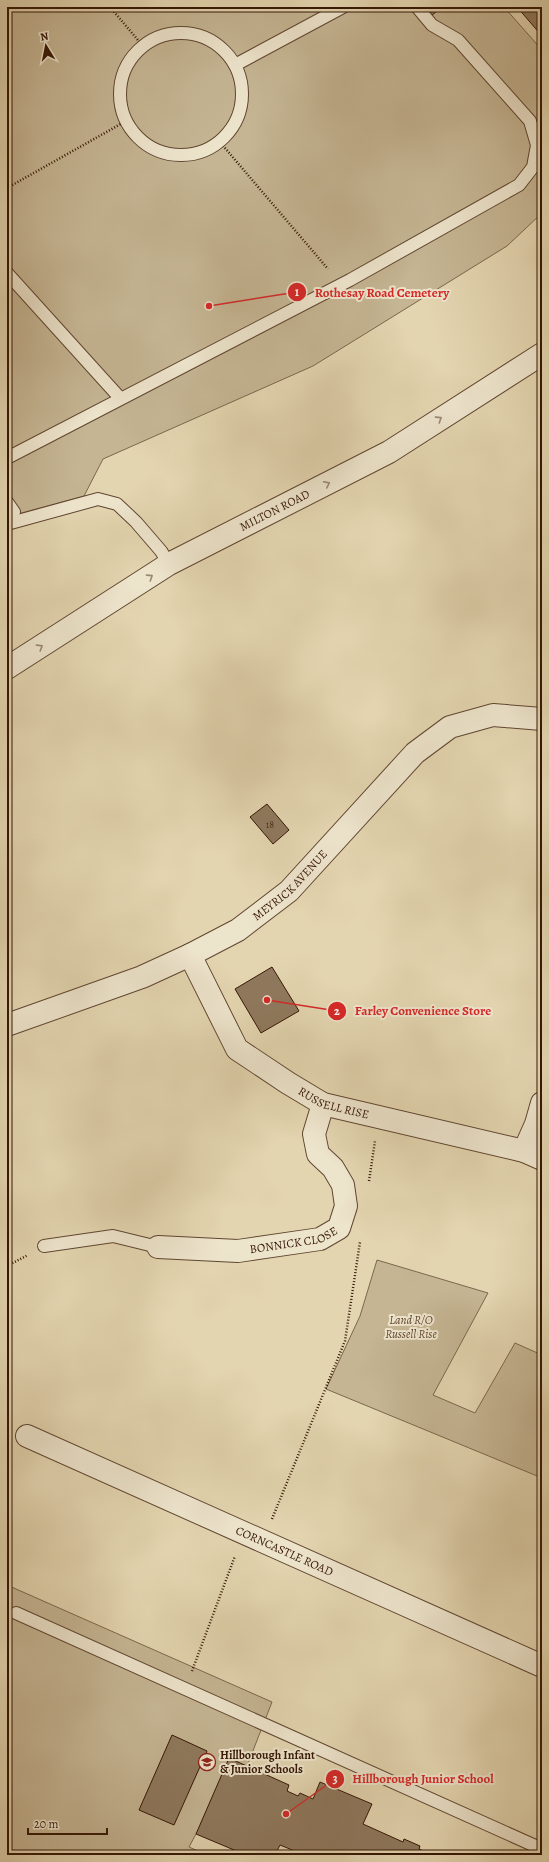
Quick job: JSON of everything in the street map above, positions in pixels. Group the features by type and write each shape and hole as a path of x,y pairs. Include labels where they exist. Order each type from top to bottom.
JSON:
{"street":[{"name":"MILTON ROAD","path":"7,668 169,564 389,452 542,354"},
{"name":"MEYRICK AVENUE","path":"7,1025 142,977 190,955 238,930 289,891 415,752 450,728 492,715 542,719"},
{"name":"RUSSELL RISE","path":"190,955 237,1049 323,1104 533,1155"},
{"path":"533,1155 536,1124 542,1103"},
{"name":"BONNICK CLOSE","path":"158,1247 238,1251 320,1239 339,1228 346,1206 343,1185 333,1168 318,1154 314,1134 323,1104"},
{"name":"CORNCASTLE ROAD","path":"27,1436 542,1666"}],"lane":[{"path":"235,65 343,7"},
{"path":"7,458 120,398 341,285 518,185 533,167 537,145 530,121 458,40 432,25 417,7"},
{"path":"183,33 204,37 222,48 235,65 242,84 242,103 236,122 225,137 209,149 190,155 171,155 152,148 137,137 126,121 120,102 121,81 129,62 144,46 162,36 183,33"},
{"path":"7,273 120,398"},
{"path":"7,524 85,501 98,499 117,504 136,522 169,564"},
{"path":"7,502 14,512"},
{"path":"44,1246 113,1236 158,1247"},
{"path":"16,1613 185,1690 542,1848"}],"path":[{"path":"110,7 144,46"},
{"path":"7,188 126,121"},
{"path":"219,141 341,285"},
{"path":"368,1186 379,1117"},
{"path":"185,1690 232,1562 254,1538 345,1341 360,1241"}],"green space":[{"path":"7,7 504,7 542,50 542,213 507,246 313,366 103,459 84,496 7,517"},
{"name":"Land R/O Russell Rise","path":"377,1260 488,1293 433,1395 475,1413 515,1343 542,1355 542,1478 326,1389 360,1316"},
{"name":"Hillborough Infant & Junior Schools","path":"7,1585 272,1702 247,1766 196,1834 189,1847 207,1855 7,1855"}],"building":[{"path":"424,7 442,7 431,16"},
{"path":"517,7 542,7 542,36"},
{"path":"267,804 289,830 273,844 250,817"},
{"path":"272,967 299,1011 261,1033 235,989"},
{"path":"172,1735 207,1751 174,1825 139,1810"},
{"path":"229,1758 289,1785 287,1791 298,1796 300,1793 313,1799 320,1782 372,1804 363,1824 403,1842 404,1839 420,1846 419,1849 432,1855 295,1855 297,1852 280,1845 275,1855 263,1855 257,1852 256,1855 246,1855 196,1834"}],"place":[{"name":"Rothesay Road Cemetery","path":"209,306"},
{"name":"Farley Convenience Store","path":"267,1000"},
{"name":"Hillborough Infant & Junior Schools","path":"207,1762"},
{"name":"Hillborough Junior School","path":"286,1814"}]}
